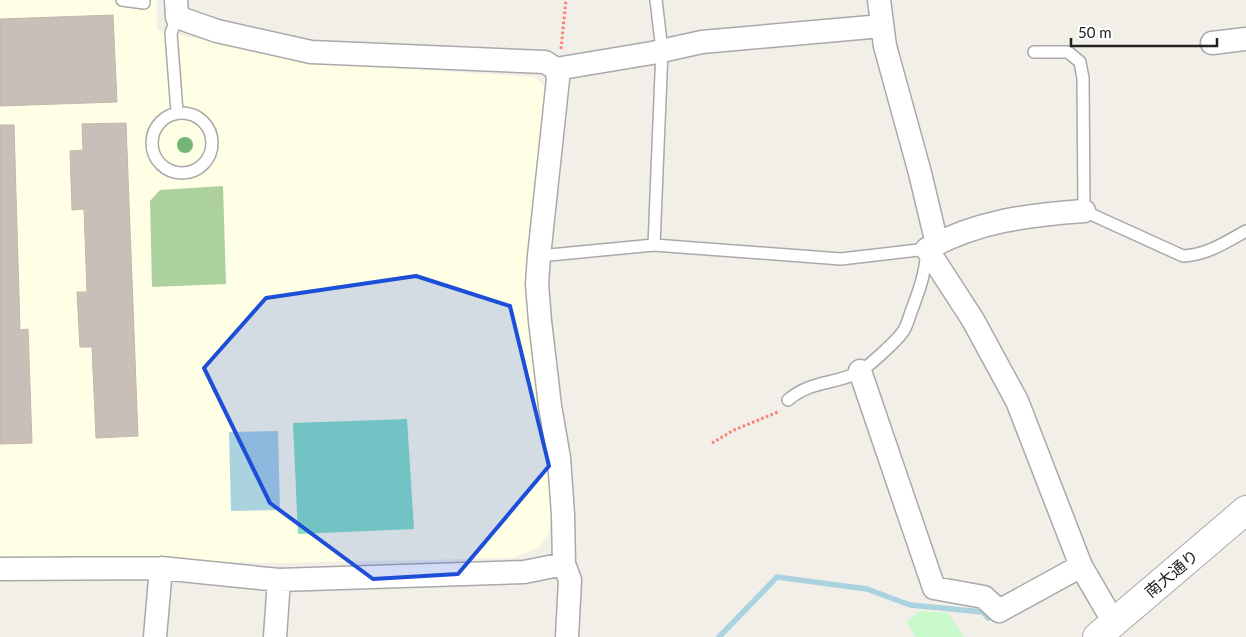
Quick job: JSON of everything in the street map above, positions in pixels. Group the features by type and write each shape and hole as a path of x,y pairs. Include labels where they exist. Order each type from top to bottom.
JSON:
{"street":[{"path":"879,0 885,46 920,173 932,246 1017,401 1105,629"},
{"path":"176,9 217,31 312,52 545,62 559,59 662,50 702,42 882,26"},
{"path":"1212,43 1246,39"},
{"path":"559,59 537,284 550,406 559,458 564,515 564,564 570,580 567,637"},
{"path":"932,246 963,232 990,223 1044,214 1084,211"},
{"path":"860,372 934,588 984,597 999,611 1081,566"},
{"name":"南大通り","path":"1105,629 1246,510"},
{"path":"0,569 161,568 279,580 524,572 564,564"},
{"path":"155,637 161,568"},
{"path":"275,637 279,580"}],"lane":[{"path":"122,0 144,3 144,0"},
{"path":"654,245 662,50 656,0"},
{"path":"176,9 172,33 177,112"},
{"path":"1034,52 1068,52 1080,62 1083,78 1084,211 1183,256 1196,255 1210,250 1246,231"},
{"path":"177,112 197,116 205,123 210,132 212,142 211,152 207,160 199,168 180,174 171,172 156,159 152,150 151,139 157,126 168,116 177,112"},
{"path":"539,256 654,245 841,259 932,246 923,280 904,330 860,372 839,380 810,386 788,400"}],"path":[{"path":"559,59 566,0"},
{"path":"712,443 734,430 779,412 788,400"}],"highlighted area":[{"path":"416,276 510,306 549,466 458,574 373,579 270,503 204,368 266,298"}],"shaded area":[{"path":"0,0 157,0 157,30 282,57 364,66 534,77 545,86 528,243 528,285 551,478 552,519 548,534 540,547 513,558 277,563 124,560 0,561"}],"green space":[{"path":"223,186 226,284 152,287 150,201 160,190"},
{"path":"407,419 414,529 298,534 293,423"},
{"path":"921,611 948,613 964,637 916,637 906,622"}],"water":[{"path":"278,431 280,510 231,511 229,432"}],"building":[{"path":"113,15 117,102 0,106 0,19"},
{"path":"126,123 138,436 96,438 92,347 80,347 77,292 87,292 84,209 72,210 70,151 83,150 82,124"},
{"path":"0,125 14,125 20,330 28,329 32,443 0,444"}],"waterway":[{"path":"719,637 777,577 867,589 910,605 983,612 988,618"}]}
